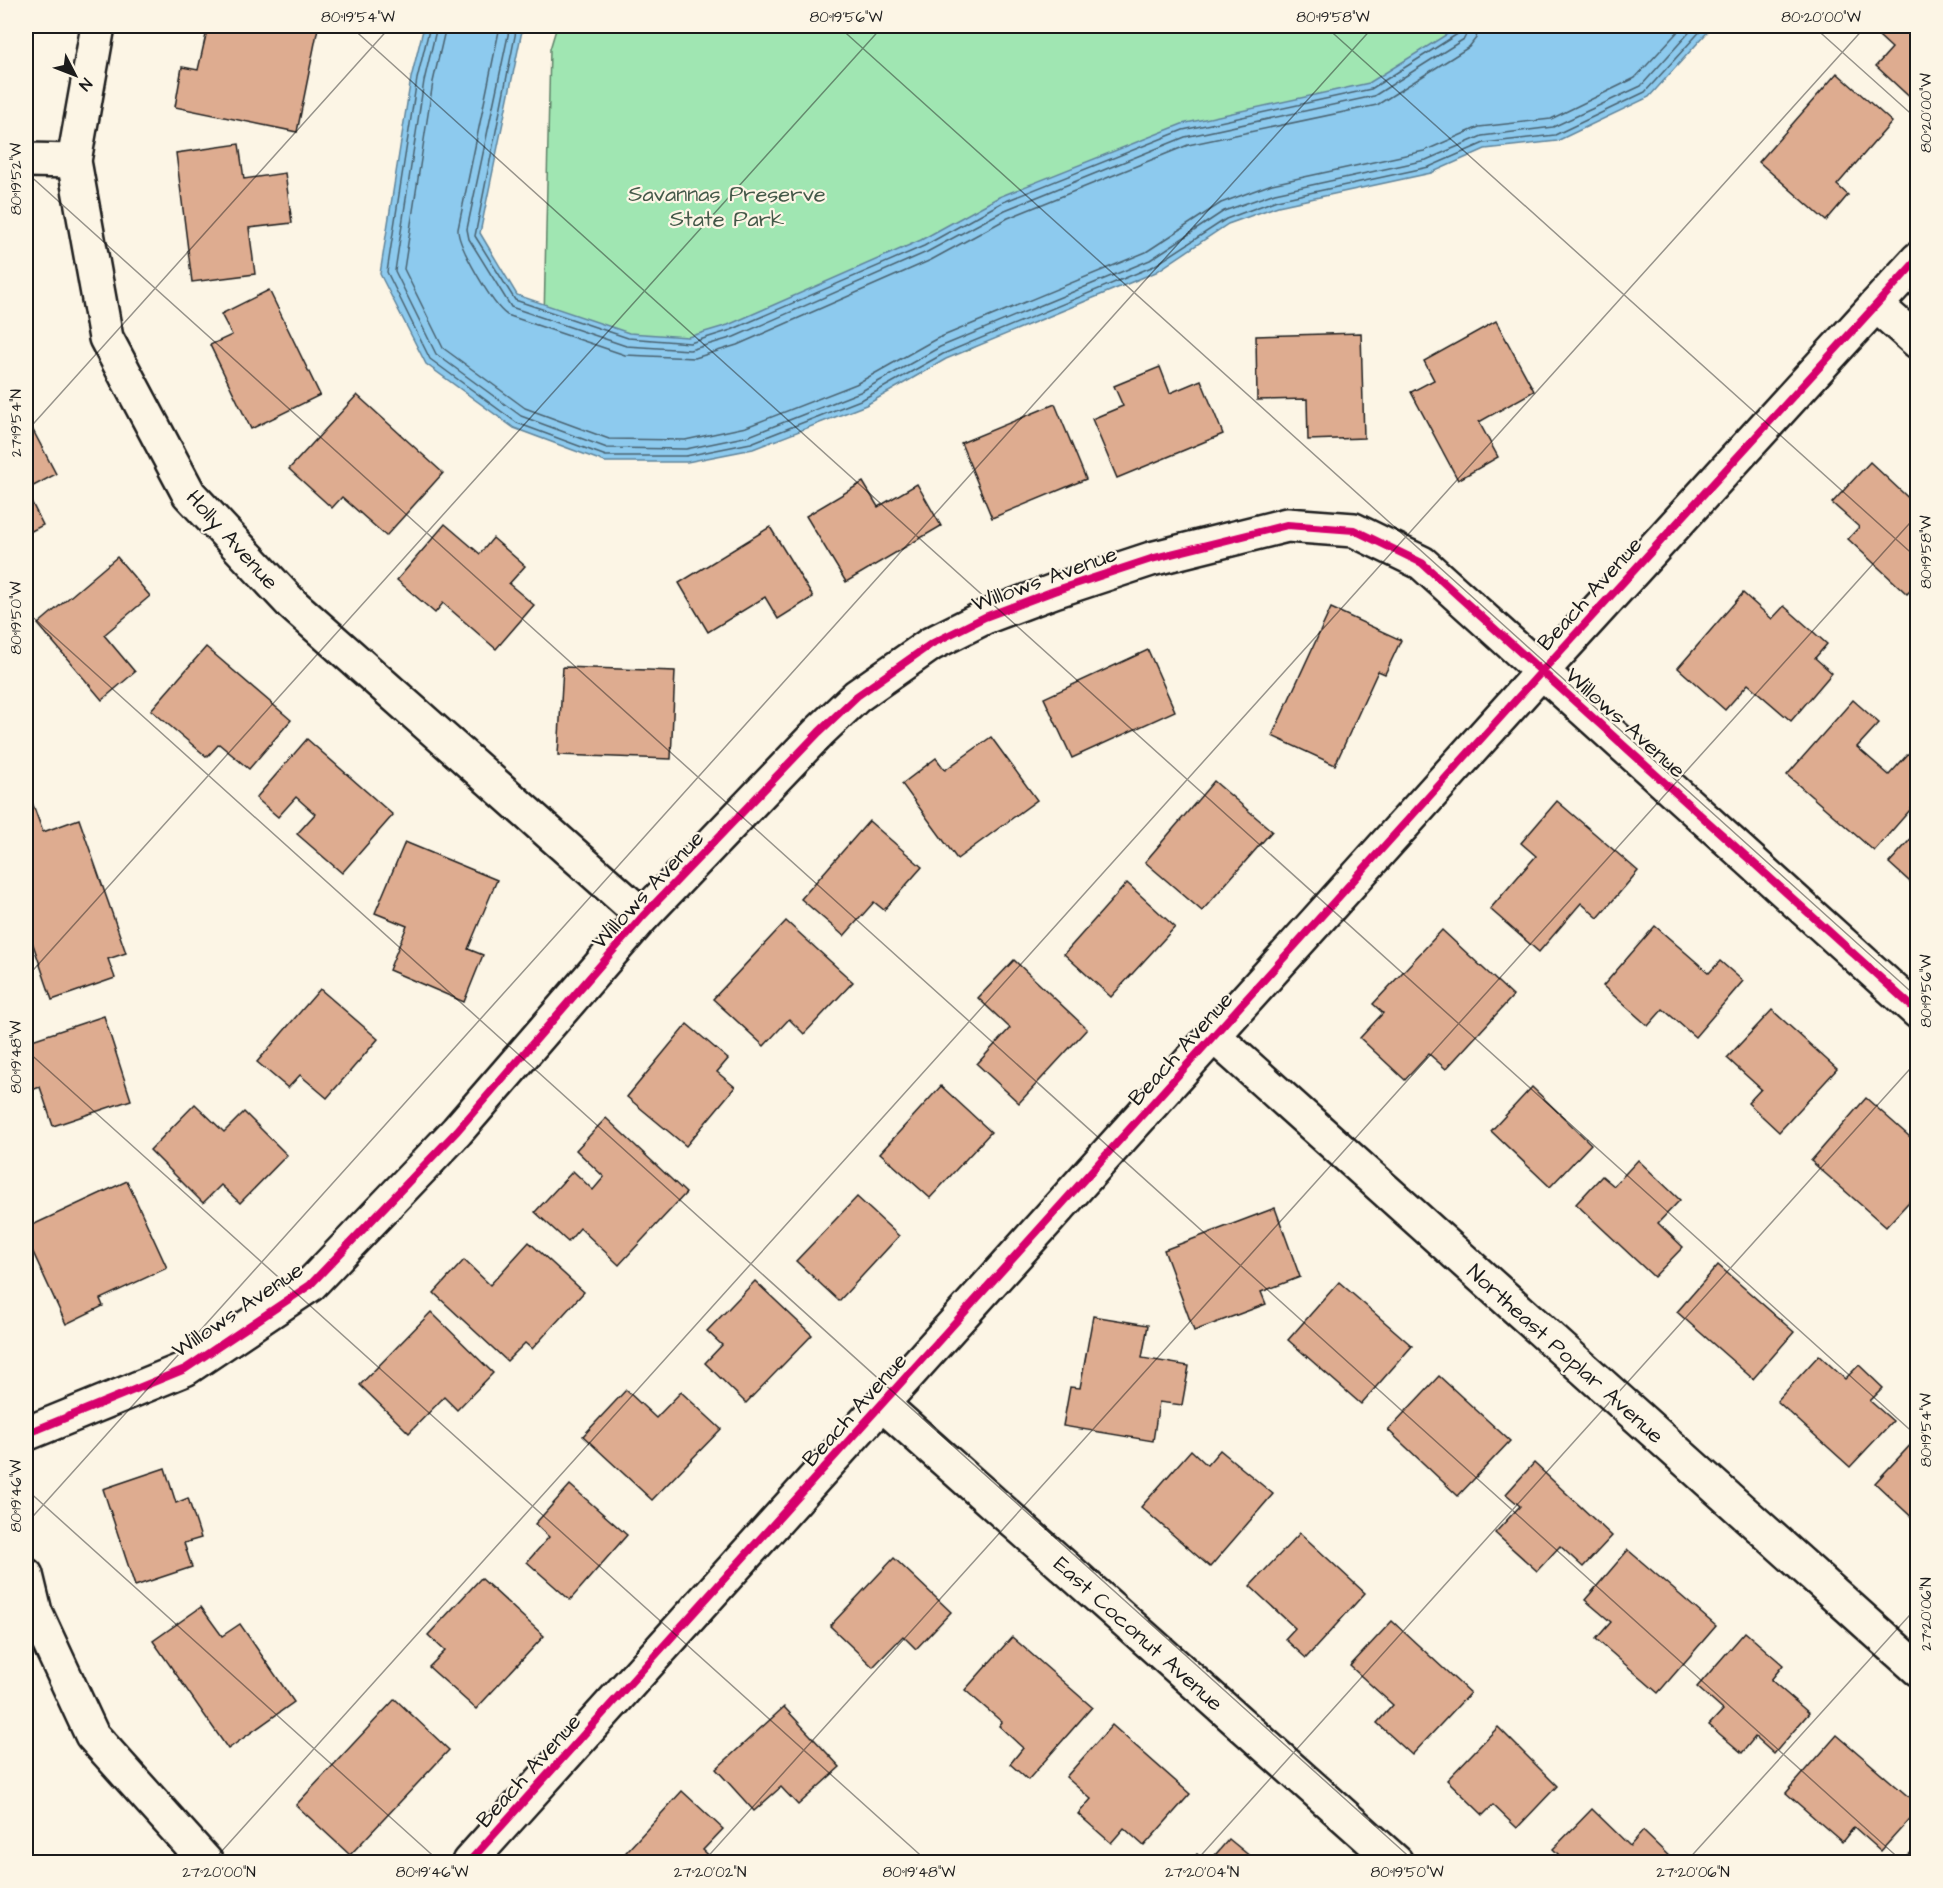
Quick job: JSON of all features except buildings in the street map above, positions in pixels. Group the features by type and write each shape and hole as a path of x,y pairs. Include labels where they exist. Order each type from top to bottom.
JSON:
{"street":[{"name":"Holly Avenue","path":"98,26 74,161 106,338 189,494 292,604 644,916"},
{"path":"26,160 74,161"},
{"name":"Beach Avenue","path":"469,1863 1917,258"},
{"path":"1876,305 1917,342"},
{"name":"Willows Avenue","path":"26,1434 185,1369 310,1285 457,1131 644,916 819,732 857,696 896,667 931,644 985,617 1151,559 1287,525 1354,530 1422,563 1543,670 1917,1012"},
{"name":"Northeast Poplar Avenue","path":"1215,1037 1917,1669"},
{"name":"East Coconut Avenue","path":"882,1404 1396,1863"},
{"path":"26,1575 35,1612 92,1735 206,1863"}],"green space":[{"name":"Savannas Preserve State Park","path":"557,26 1555,26 967,351 543,365 550,49"}],"water":[{"path":"424,26 523,26 480,233 517,295 629,333 688,337 728,325 921,240 999,197 1182,124 1369,83 1460,26 1713,26 1649,97 1557,141 1485,149 1431,173 1278,206 1228,224 1156,272 946,359 866,405 753,449 687,462 605,462 514,428 426,364 380,274 411,78"}],"cycle path":[{"path":"469,1862 1543,670 1918,259"},
{"path":"26,1434 185,1369 310,1285 457,1131 643,916 819,732 857,696 931,644 985,617 1151,559 1287,525 1354,530 1422,563 1918,1012"}]}
